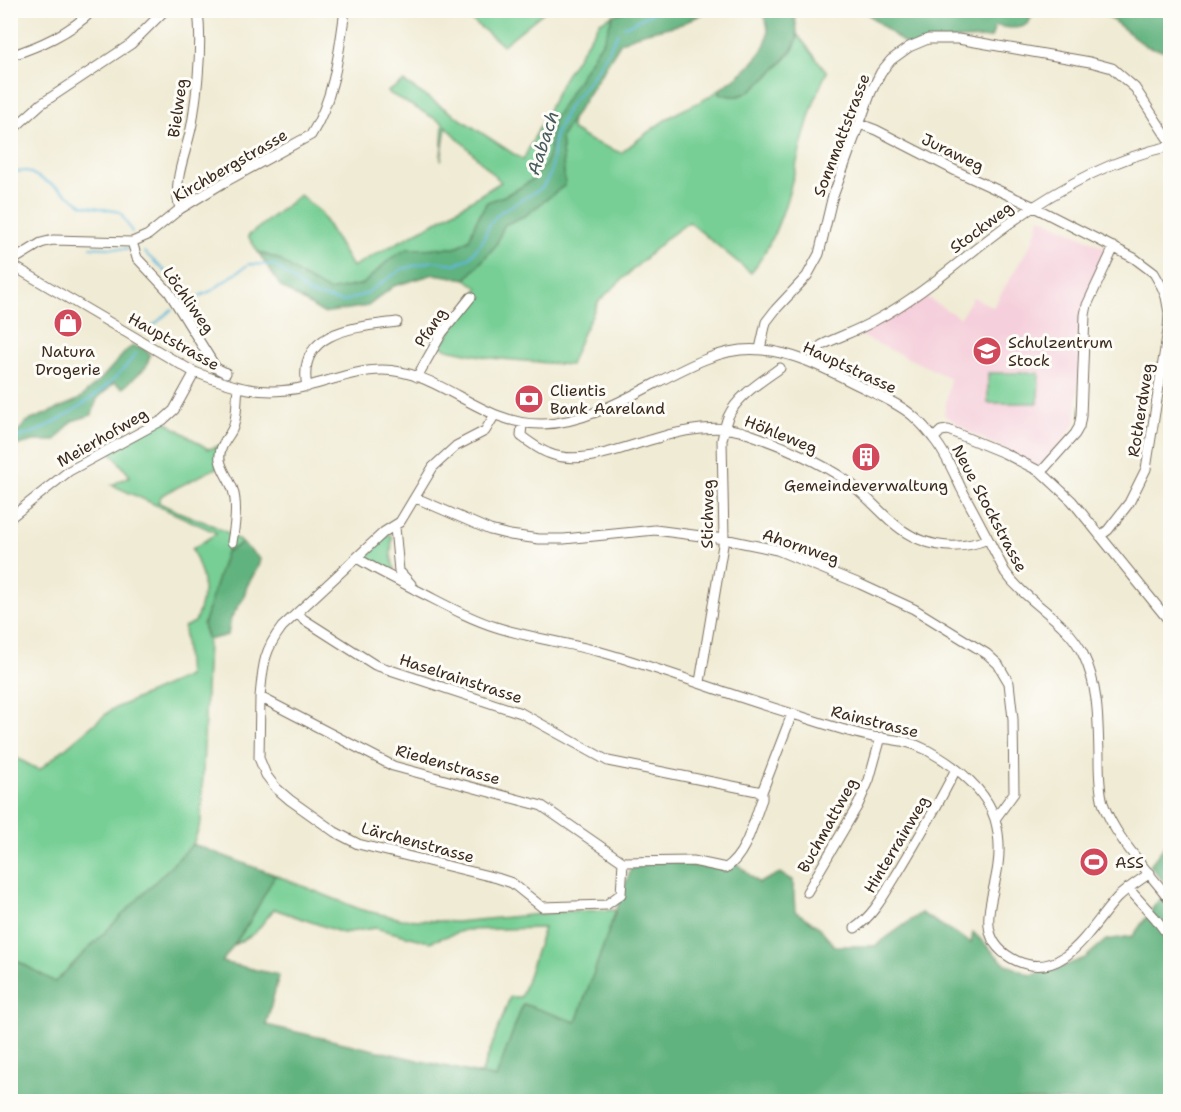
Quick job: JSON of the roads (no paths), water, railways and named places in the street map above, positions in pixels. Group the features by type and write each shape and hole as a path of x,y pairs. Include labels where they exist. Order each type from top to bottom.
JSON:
{"street":[{"path":"10,57 48,42 84,19 93,10"},
{"path":"10,132 41,104 131,44 165,10"},
{"name":"Bielweg","path":"180,209 179,174 196,100 200,33 198,10"},
{"name":"Kirchbergstrasse","path":"132,242 148,235 180,209 223,183 311,135 318,124 332,88 345,10"},
{"name":"Sonnmattstrasse","path":"760,349 766,322 807,276 819,254 830,207 871,92 881,72 891,60 909,46 928,39 958,39 1090,62 1112,68 1135,88 1170,144"},
{"name":"Juraweg","path":"860,124 1033,207"},
{"name":"Stockweg","path":"817,349 876,321 1033,207 1103,167 1170,144"},
{"name":"Rotherdweg","path":"1033,207 1134,258 1154,273 1167,297 1169,313 1146,469 1129,502 1108,530 1100,536"},
{"path":"10,263 40,243 53,240 132,242"},
{"name":"Löchliweg","path":"132,242 137,258 165,287 216,368 226,374"},
{"path":"1041,472 1079,427 1085,315 1114,247"},
{"name":"Hauptstrasse","path":"10,263 195,372 219,383 238,388 265,391 307,387 355,373 394,371 417,377 494,416 522,423 558,423 592,414 704,359 735,351 760,349 790,355 817,365 886,399 914,416 934,438"},
{"name":"Pfang","path":"417,377 442,333 471,297"},
{"path":"307,387 306,364 314,350 326,338 340,332 397,322"},
{"name":"Stichweg","path":"700,682 724,539 724,429 737,402 780,368"},
{"name":"Meierhofweg","path":"10,518 69,471 162,420 174,410 195,372"},
{"path":"232,542 235,501 233,490 220,461 220,455 233,428 238,388"},
{"path":"260,697 263,662 270,643 282,627 384,532 395,527 416,498 433,467 456,446 485,431 494,416"},
{"name":"Höhleweg","path":"522,423 521,436 533,445 550,454 571,457 605,454 669,435 705,429 724,429 746,433 835,472 860,491 900,529 922,540 935,545 956,548 973,546 988,540"},
{"path":"934,438 941,431 948,430 1004,453 1041,472 1072,501 1170,622"},
{"name":"Neue Stockstrasse","path":"934,438 1014,585 1061,623 1082,652 1093,680 1098,707 1099,770 1103,802 1114,826 1170,900"},
{"name":"Ahornweg","path":"416,498 490,530 539,539 564,539 655,530 724,539 777,550 896,600 965,640 998,664 1004,673 1011,693 1014,793 995,819"},
{"name":"Rainstrasse","path":"395,527 399,571 414,588"},
{"name":"Rainstrasse","path":"357,558 382,574 454,610 496,627 601,652 700,682 792,714 874,737 909,741 956,769 983,798 995,819 999,859 988,908 988,922 999,947 1018,961 1041,965 1063,959 1078,946 1128,888 1150,873"},
{"name":"Haselrainstrasse","path":"298,613 303,620 375,665 521,713 608,761 762,792"},
{"name":"Lärchenstrasse","path":"260,697 259,758 266,775 290,800 335,832 358,844 512,883 542,907 606,905 621,894 623,862"},
{"name":"Riedenstrasse","path":"260,697 393,766 542,806 623,862"},
{"path":"623,862 693,861 726,868 735,862 744,847 792,714"},
{"name":"Buchmattweg","path":"807,892 858,805 869,780 881,737"},
{"name":"Hinterrainweg","path":"855,928 866,920 882,898 927,824 956,769"},
{"path":"1128,888 1170,938"},
{"path":"1169,1101 1170,1091"}],"waterway":[{"name":"Aabach","path":"624,27 659,10"},
{"name":"Aabach","path":"168,274 187,297 195,298 211,291 249,264 275,265 310,294 342,302 365,294 402,269 433,261 456,264 469,258 482,242 490,223 500,212 542,188 551,173 555,135 568,108 598,68 618,33"},
{"path":"10,172 27,171 83,205 120,212 132,232"},
{"path":"91,247 128,249"},
{"name":"Aabach","path":"144,252 166,272"},
{"path":"145,333 172,309"},
{"path":"10,440 42,429 83,404 118,375 136,353"}],"place":[{"name":"Natura Drogerie","path":"68,323"},
{"name":"Schulzentrum Stock","path":"987,351"},
{"name":"Clientis Bank Aareland","path":"529,399"},
{"name":"Gemeindeverwaltung","path":"866,457"},
{"name":"ASS","path":"1094,862"}]}
